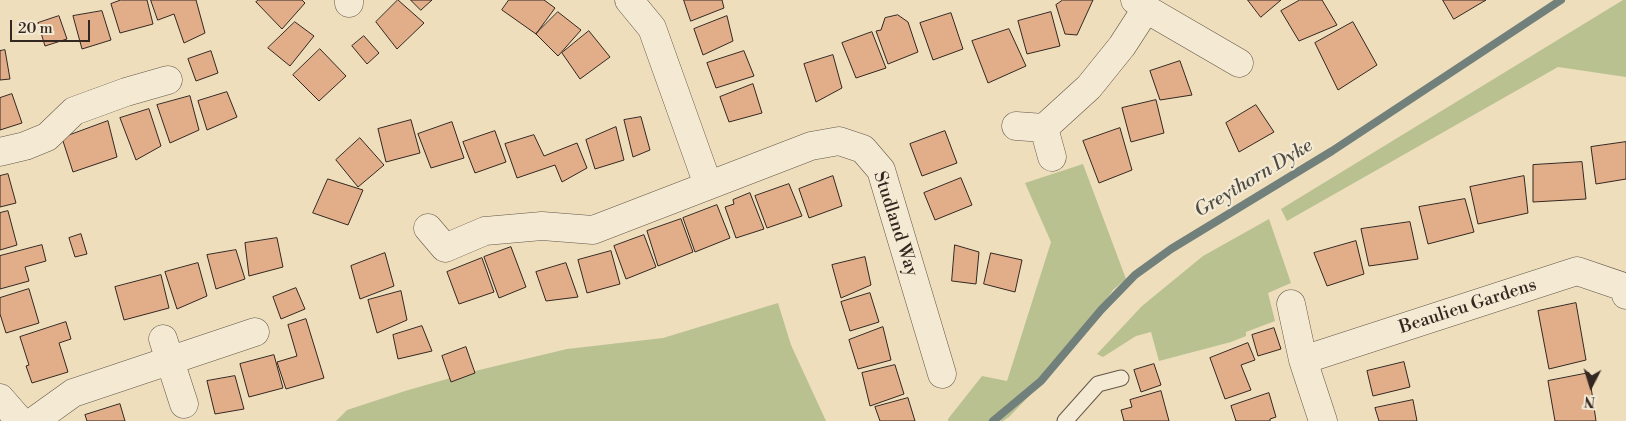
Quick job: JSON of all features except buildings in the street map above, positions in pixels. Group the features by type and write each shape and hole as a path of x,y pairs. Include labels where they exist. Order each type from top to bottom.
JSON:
{"street":[{"path":"630,0 652,28 708,185"},
{"path":"1016,126 1044,128 1089,87 1122,46 1141,4 1239,63"},
{"path":"0,152 25,146 47,136 74,112 126,92 168,80"},
{"path":"1044,128 1052,158"},
{"name":"Studland Way","path":"428,228 445,248 485,231 542,226 593,230 811,146 839,141 863,150 881,170 942,374"},
{"name":"Beaulieu Gardens","path":"1304,360 1577,271 1624,287 1626,295"},
{"path":"1291,304 1304,360 1323,421"},
{"path":"34,421 74,393 166,350 255,332"},
{"path":"166,350 184,404"},
{"path":"0,398 20,421"}],"lane":[{"path":"1065,421 1098,384 1121,378"}],"green space":[{"path":"1623,0 1626,0 1626,77 1558,67 1287,221 1281,209"},
{"path":"1083,164 1126,279 1113,290 1060,364 1009,417 1003,421 948,421 982,376 1007,381 1051,242 1025,183"},
{"path":"1269,219 1291,283 1268,293 1275,321 1246,332 1246,336 1231,342 1159,361 1151,332 1136,336 1103,357 1097,354 1142,306 1203,256"},
{"path":"778,303 791,345 826,421 336,421 347,410 475,371 567,349 663,338"}],"waterway":[{"name":"Greythorn Dyke","path":"993,421 1041,381 1101,310 1135,275 1171,249 1332,151 1561,0"}]}
